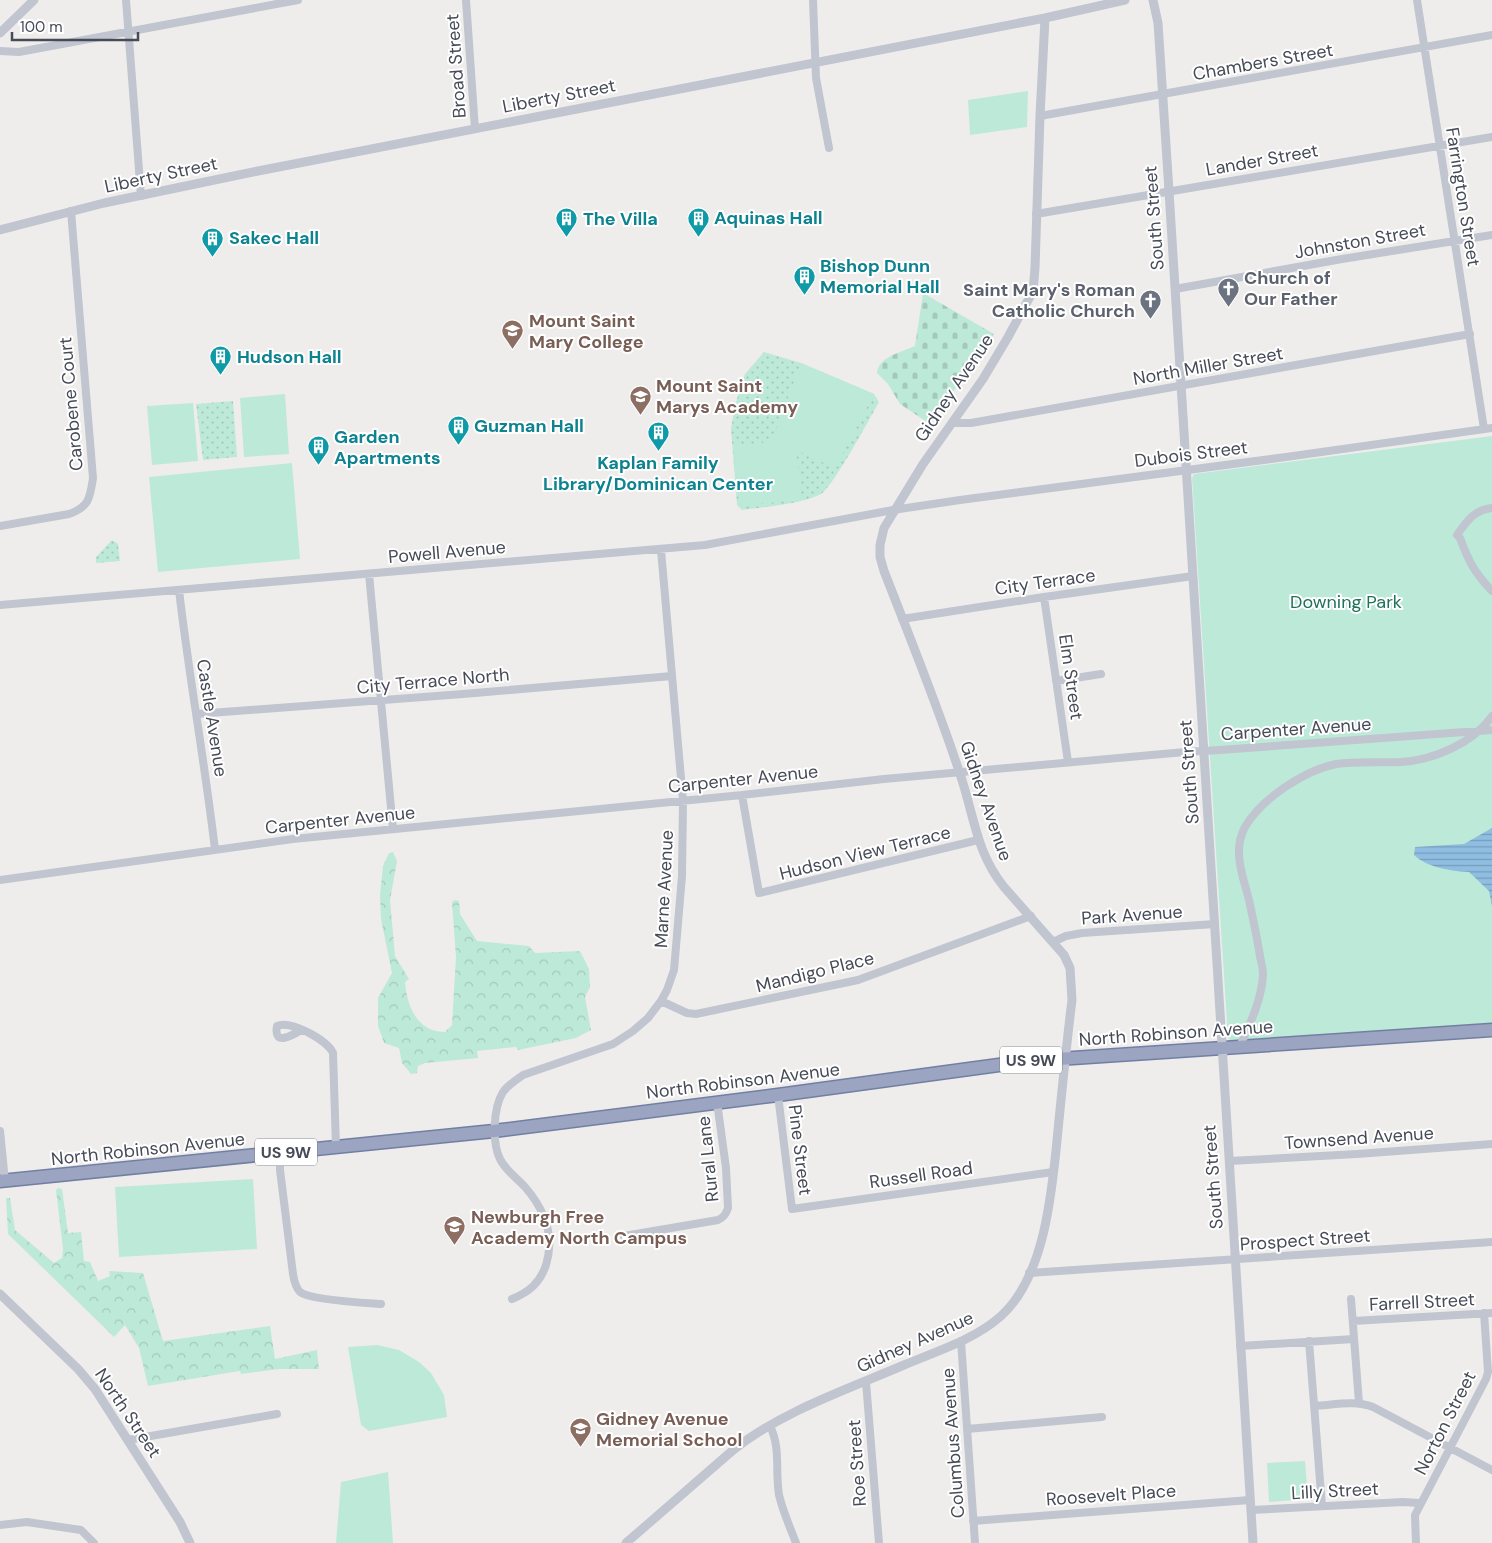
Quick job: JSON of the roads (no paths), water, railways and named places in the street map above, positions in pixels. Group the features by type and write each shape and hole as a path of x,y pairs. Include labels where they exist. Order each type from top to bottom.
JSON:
{"highway":[{"name":"North Robinson Avenue","path":"2,1181 494,1131 778,1095 1028,1060 1492,1030"}],"street":[{"path":"0,33 34,0"},
{"path":"126,0 141,196"},
{"path":"0,51 19,52 298,0"},
{"name":"Broad Street","path":"466,0 475,129"},
{"path":"813,0 816,78 829,148"},
{"name":"Liberty Street","path":"0,230 71,211 141,196 1045,18 1126,0"},
{"name":"South Street","path":"1153,0 1158,23 1161,94 1169,192 1253,1543"},
{"name":"Farrington Street","path":"1417,0 1454,241 1488,428"},
{"name":"Gidney Avenue","path":"626,1543 746,1440 813,1404 980,1333 1003,1315 1012,1304 1029,1273 1043,1234 1051,1194 1072,1000 1070,968 1064,954 995,876 985,859 960,773 880,557 880,545 884,528 893,510 983,378 1016,324 1033,291 1045,18"},
{"name":"Chambers Street","path":"1040,116 1492,36"},
{"name":"Lander Street","path":"1036,214 1492,137"},
{"name":"Carobene Court","path":"0,526 69,514 85,505 90,495 92,478 71,211"},
{"name":"Johnston Street","path":"1175,289 1492,234"},
{"name":"North Miller Street","path":"952,423 972,423 1470,334"},
{"name":"Dubois Street","path":"893,510 1488,428"},
{"path":"1492,508 1478,511 1469,519 1457,535 1476,574 1492,591"},
{"name":"Powell Avenue","path":"0,605 661,550 705,545 893,510"},
{"name":"Marne Avenue","path":"494,1131 498,1104 503,1092 512,1082 523,1075 613,1044 632,1031 648,1018 661,1001 668,990 674,970 682,876 683,800 661,550"},
{"path":"369,574 393,829"},
{"name":"City Terrace","path":"902,619 1193,576"},
{"name":"Castle Avenue","path":"179,590 207,779 215,850"},
{"name":"Elm Street","path":"1044,597 1068,762"},
{"path":"1056,681 1101,674"},
{"name":"City Terrace North","path":"197,714 672,676"},
{"path":"1240,1046 1258,1000 1263,972 1257,936 1239,859 1239,843 1244,828 1254,815 1285,788 1316,770 1336,764 1402,762 1419,759 1453,747 1479,731 1492,716"},
{"name":"Carpenter Avenue","path":"0,880 292,839 742,795 884,779 1185,752 1492,730"},
{"name":"Hudson View Terrace","path":"742,795 759,893 978,840"},
{"name":"Mandigo Place","path":"661,1001 687,1013 696,1014 858,980 1031,916"},
{"name":"Park Avenue","path":"1054,942 1066,936 1082,933 1215,924"},
{"path":"301,1030 323,1041 331,1048 333,1054 336,1147"},
{"name":"Pine Street","path":"778,1095 792,1209"},
{"name":"Rural Lane","path":"624,1236 723,1218 728,1208 726,1168 718,1102"},
{"path":"0,1131 2,1181"},
{"path":"494,1131 500,1160 537,1202 545,1217 550,1234 549,1251 545,1267 535,1284 526,1293 512,1299"},
{"name":"Townsend Avenue","path":"1229,1161 1492,1144"},
{"path":"280,1153 280,1170 293,1274 295,1284 300,1292 306,1295 381,1304"},
{"name":"Russell Road","path":"792,1209 1053,1172"},
{"name":"Prospect Street","path":"1029,1273 1492,1242"},
{"name":"North Street","path":"0,1295 78,1369 95,1389 180,1522 190,1543"},
{"path":"1351,1300 1359,1404"},
{"name":"Farrell Street","path":"1353,1321 1488,1313"},
{"name":"Norton Street","path":"1416,1543 1414,1522 1420,1503 1486,1379 1488,1372 1488,1313"},
{"path":"1240,1346 1354,1339"},
{"name":"Columbus Avenue","path":"961,1342 975,1543"},
{"path":"1309,1342 1322,1506"},
{"name":"Roe Street","path":"866,1382 878,1543"},
{"path":"1314,1406 1359,1404 1373,1407 1492,1470"},
{"path":"128,1440 277,1414"},
{"path":"967,1429 1102,1417"},
{"path":"770,1426 777,1444 779,1493 784,1514 796,1543"},
{"name":"Roosevelt Place","path":"973,1521 1250,1500"},
{"name":"Lilly Street","path":"1251,1510 1403,1502 1420,1503"},
{"path":"0,1524 27,1522 81,1530 94,1543"}],"water":[{"path":"1492,828 1492,906 1489,891 1469,872 1447,870 1433,866 1414,855 1415,847 1464,844"}],"place":[{"name":"Aquinas Hall","path":"698,237"},
{"name":"The Villa","path":"567,238"},
{"name":"Sakec Hall","path":"213,257"},
{"name":"Bishop Dunn Memorial Hall","path":"804,295"},
{"name":"Church of Our Father","path":"1228,307"},
{"name":"Saint Mary's Roman Catholic Church","path":"1151,319"},
{"name":"Mount Saint Mary College","path":"513,350"},
{"name":"Hudson Hall","path":"221,376"},
{"name":"Mount Saint Marys Academy","path":"640,415"},
{"name":"Guzman Hall","path":"458,445"},
{"name":"Kaplan Family Library/Dominican Center","path":"658,452"},
{"name":"Garden Apartments","path":"318,466"},
{"name":"Newburgh Free Academy North Campus","path":"455,1246"},
{"name":"Gidney Avenue Memorial School","path":"580,1448"}],"park label":[{"name":"Downing Park","path":"1346,602"}]}
